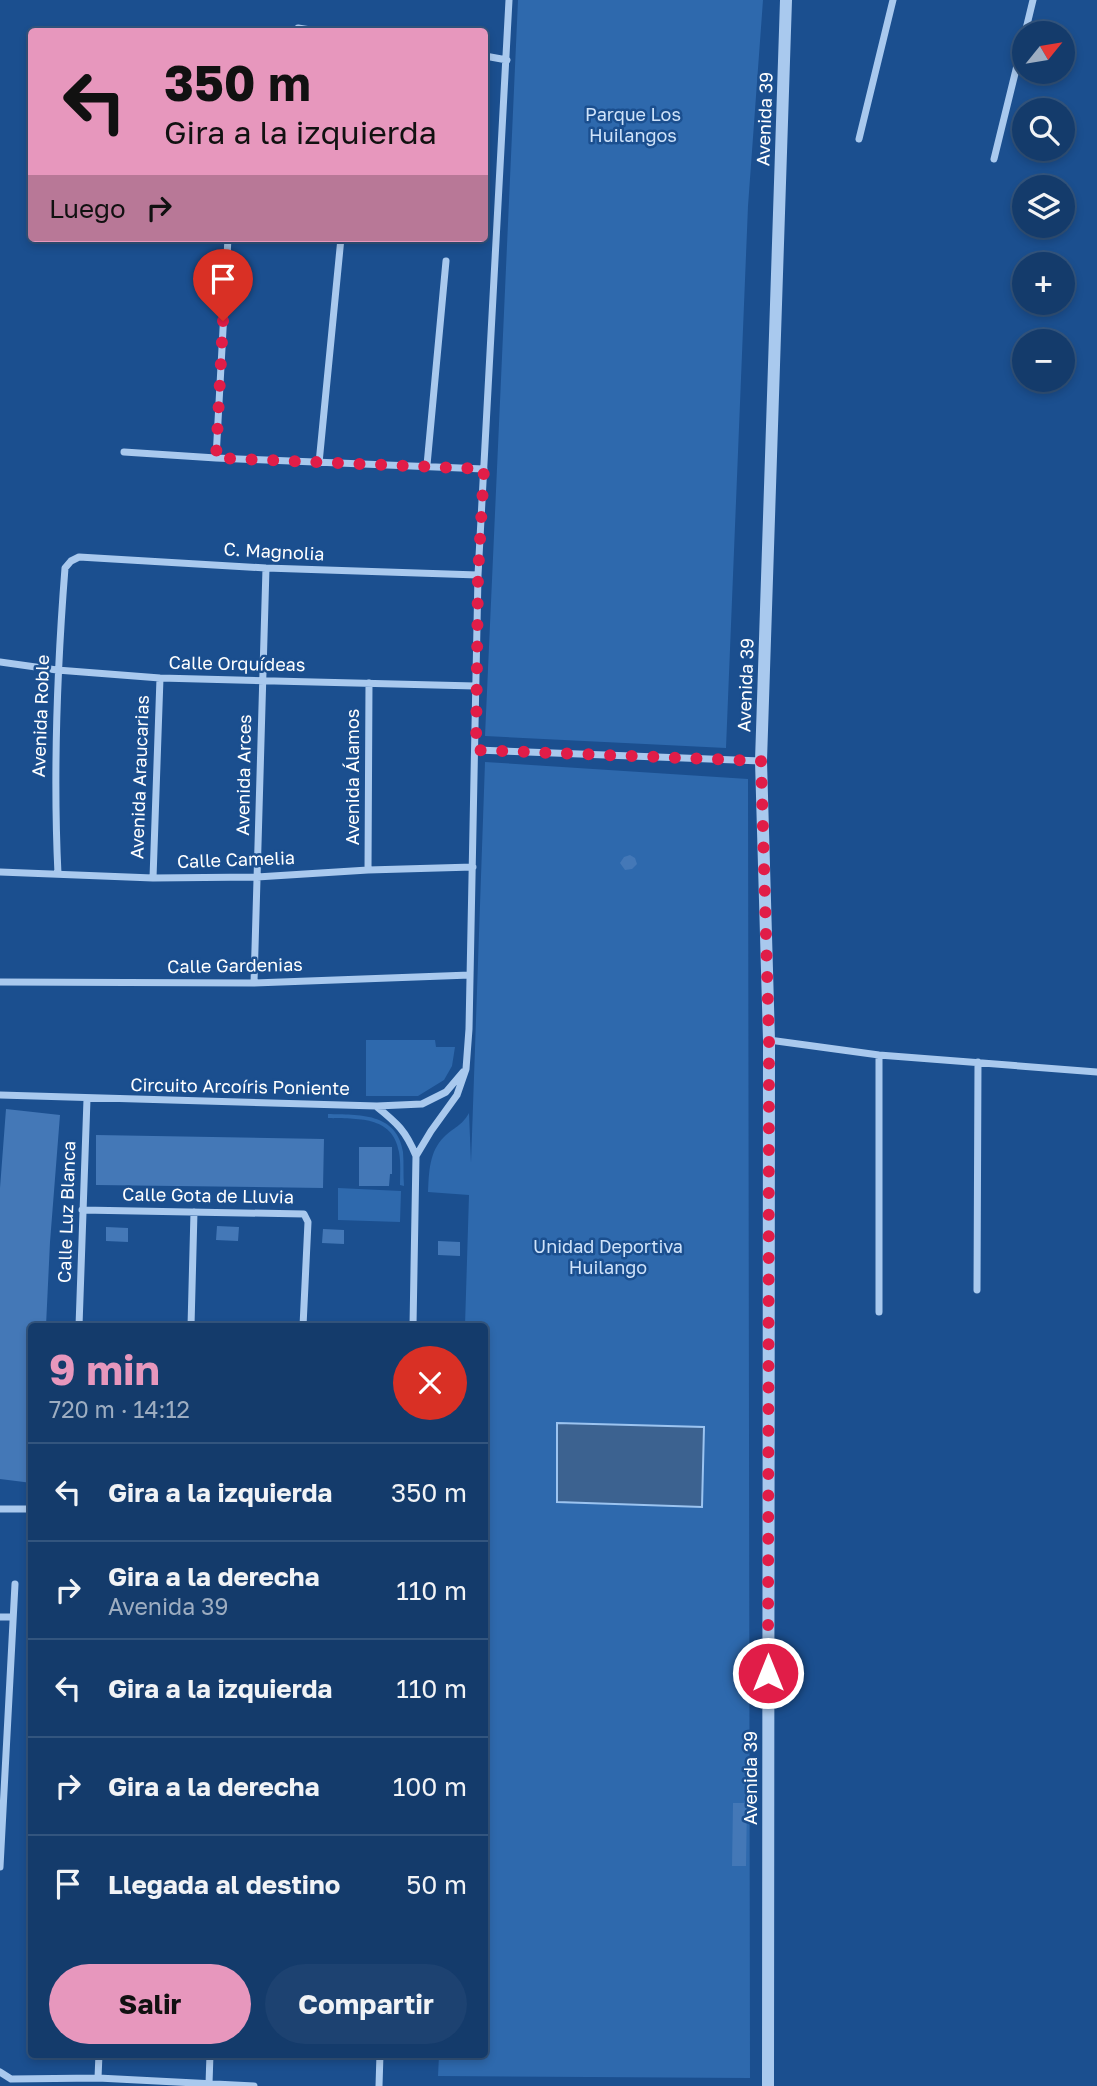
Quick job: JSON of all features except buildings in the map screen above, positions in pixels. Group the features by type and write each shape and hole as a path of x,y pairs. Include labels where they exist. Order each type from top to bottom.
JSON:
{"street":[{"path":"416,1156 457,1095 466,1069 476,750 478,575 509,0"},
{"name":"Avenida 39","path":"768,2086 769,1040 761,761 786,0"},
{"path":"859,139 893,0"},
{"path":"1028,21 1033,0"},
{"path":"488,57 507,60"},
{"path":"994,159 1012,84"},
{"path":"216,458 228,242"},
{"path":"319,463 341,242"},
{"path":"427,466 446,261"},
{"path":"124,452 484,469"},
{"name":"C. Magnolia","path":"71,561 79,557 266,568 478,575"},
{"name":"Avenida Roble","path":"58,874 54,794 57,670 65,568 71,561"},
{"name":"Avenida Arces","path":"254,983 266,568"},
{"name":"Calle Orquídeas","path":"0,662 57,670 160,678 475,686"},
{"name":"Avenida Araucarias","path":"153,878 160,678"},
{"name":"Avenida Álamos","path":"368,870 369,683"},
{"path":"476,750 761,761"},
{"name":"Calle Camelia","path":"0,872 153,878 257,877 473,867"},
{"name":"Calle Gardenias","path":"0,982 254,983 470,975"},
{"path":"769,1040 880,1055 1097,1072"},
{"path":"879,1312 880,1055"},
{"path":"977,1290 978,1062"},
{"name":"Circuito Arcoíris Poniente","path":"0,1095 377,1106 422,1104 446,1092 466,1069"},
{"name":"Calle Luz Blanca","path":"79,1323 87,1099"},
{"path":"377,1106 405,1131 416,1156 412,1323"},
{"name":"Calle Gota de Lluvia","path":"82,1210 304,1214 308,1222 303,1323"},
{"path":"191,1323 194,1212"},
{"path":"0,1509 28,1509"},
{"path":"0,1867 4,1728 15,1584"},
{"path":"0,1617 13,1617"},
{"path":"98,2078 99,2058"},
{"path":"209,2084 210,2058"},
{"path":"379,2086 380,2058"},
{"path":"0,2072 11,2078 98,2078 254,2086"}],"green space":[{"name":"Parque Los Huilangos","path":"518,0 763,0 748,206 726,748 485,736"},
{"name":"Unidad Deportiva Huilango","path":"485,762 748,779 750,2078 438,2076 439,2058 488,2058 488,1323 465,1323 469,1195 428,1192 435,1149 469,1113 471,1163"},
{"path":"366,1040 435,1040 436,1047 455,1047 452,1066 444,1080 418,1096 366,1096"},
{"path":"328,1114 374,1118 393,1129 403,1152 404,1186 400,1185 399,1152 389,1131 372,1122 328,1118"},
{"path":"338,1188 401,1191 400,1222 338,1220"}],"shaded area":[{"path":"557,1423 704,1427 702,1507 557,1502"}],"route":[{"path":"223,321 216,458 484,469 478,575 476,750 761,761 769,1040 768,1673"}]}
